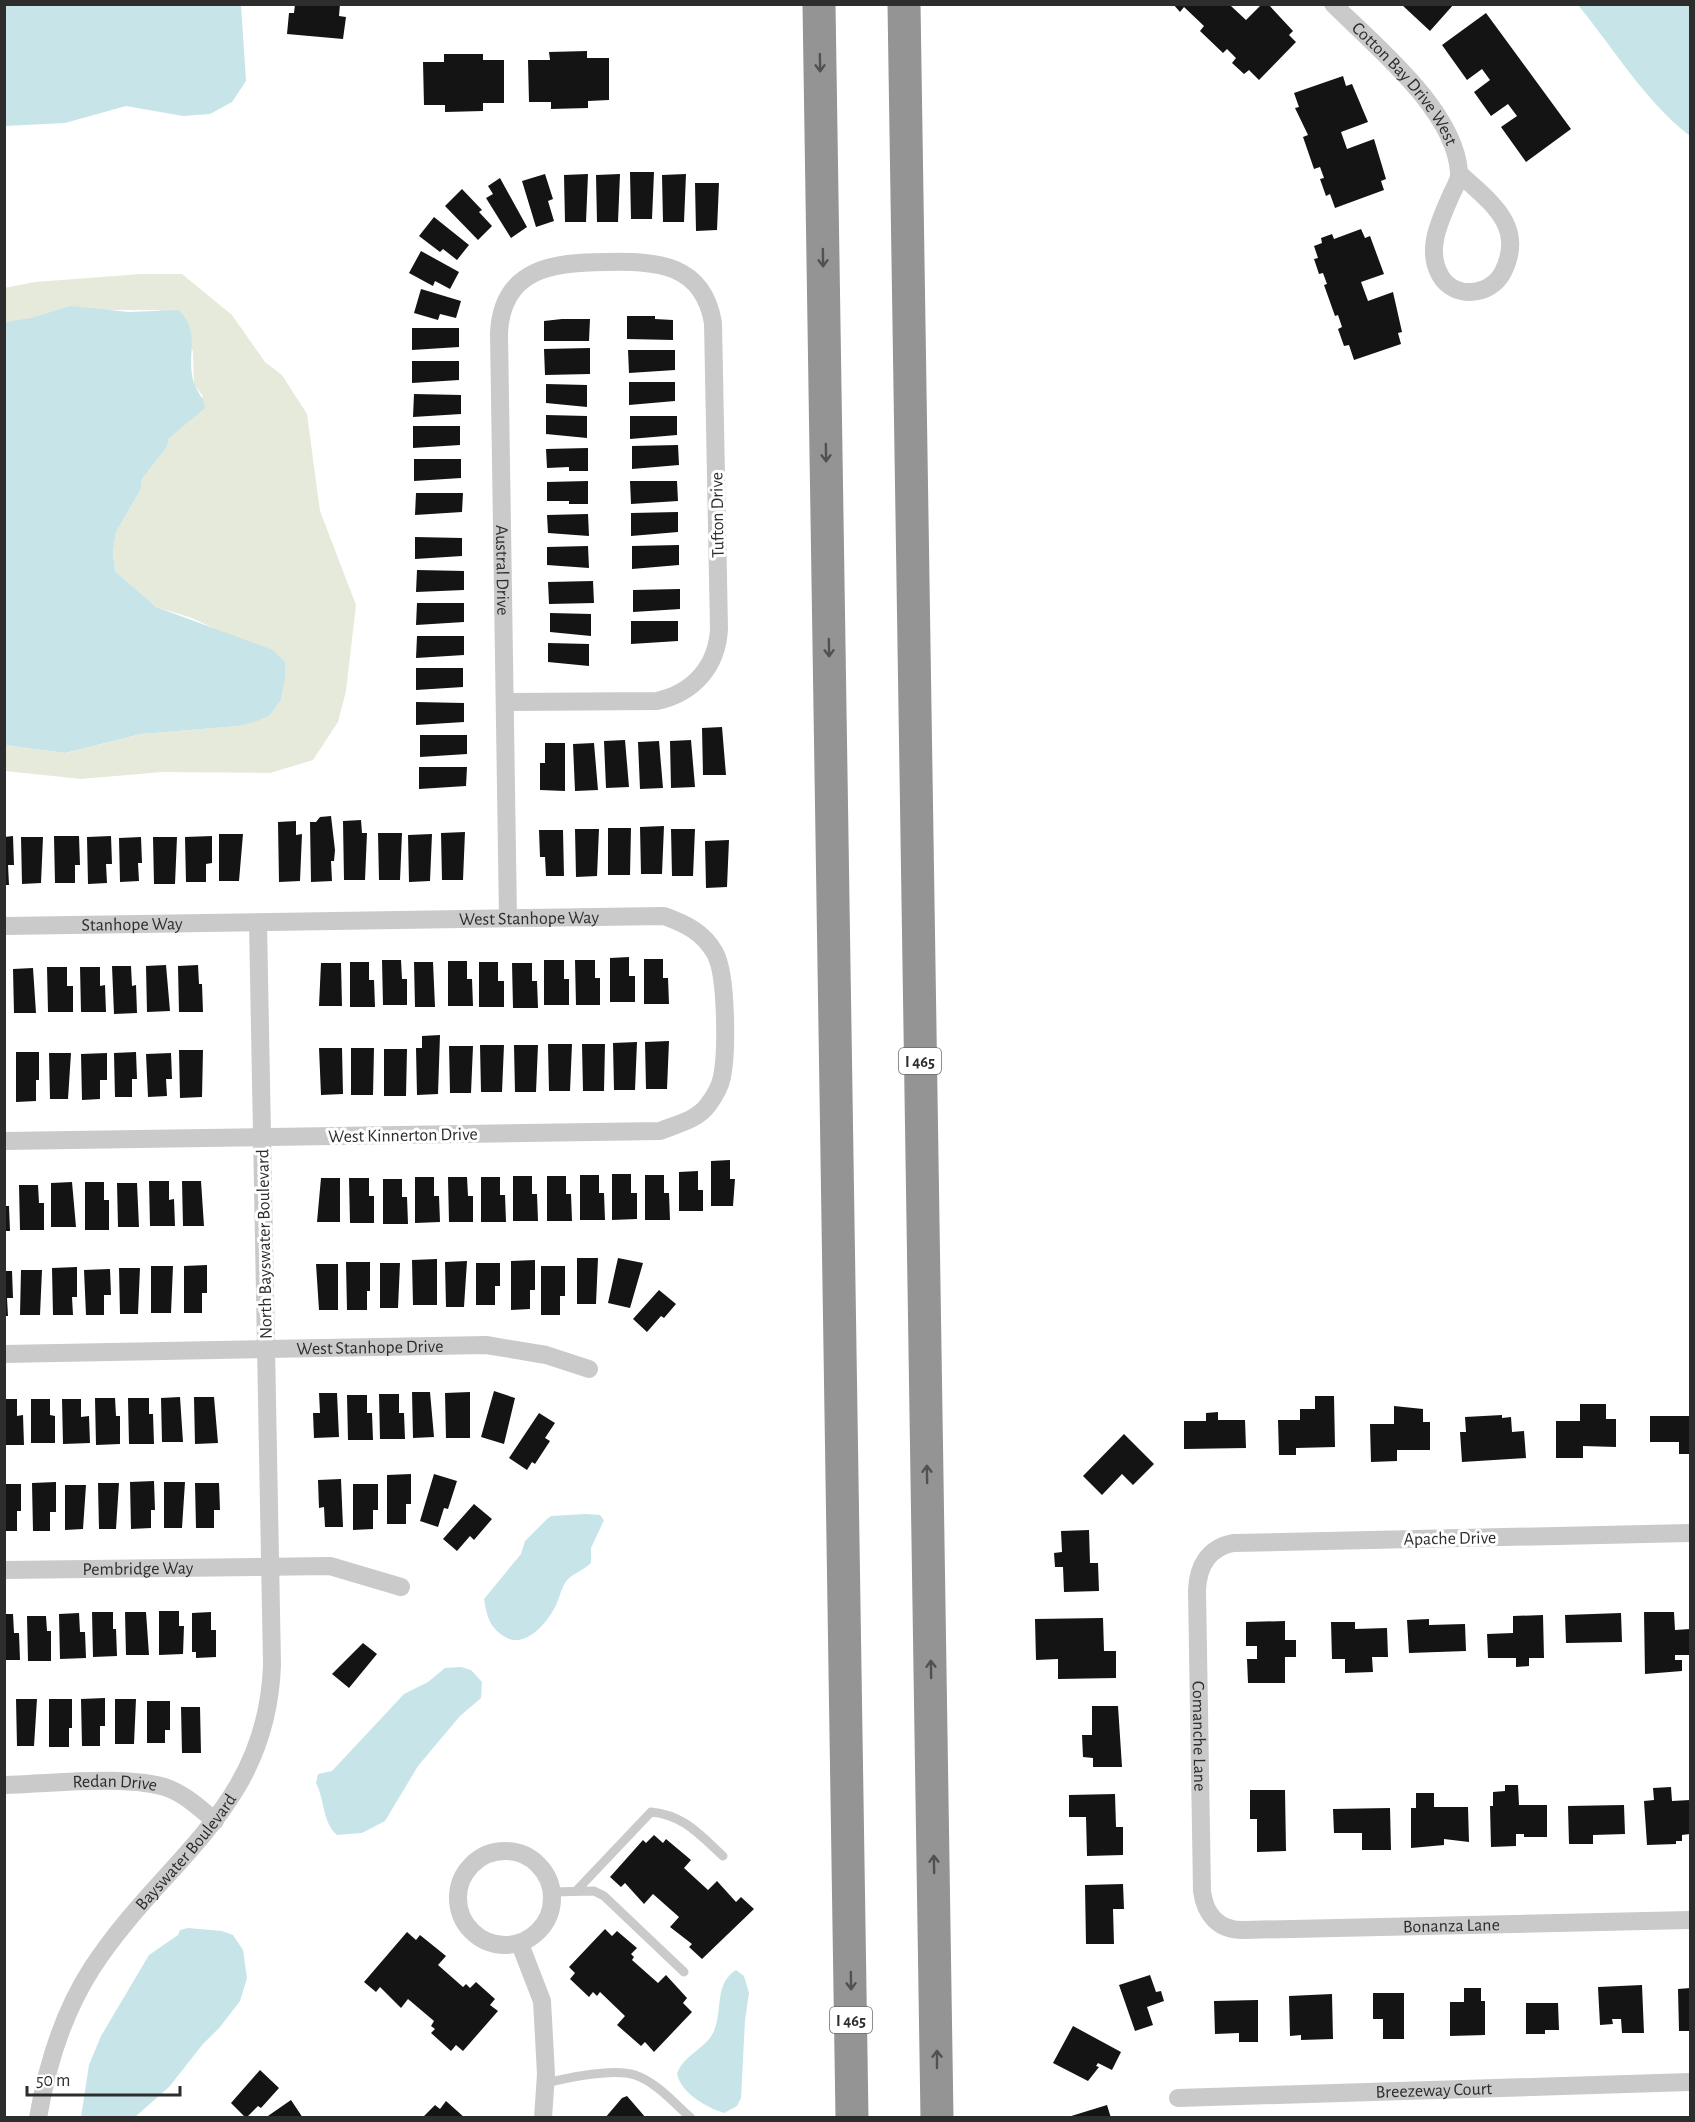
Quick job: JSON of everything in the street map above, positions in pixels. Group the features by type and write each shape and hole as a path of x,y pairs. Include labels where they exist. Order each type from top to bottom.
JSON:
{"highway":[{"name":"I 465","path":"819,4 852,2118"},
{"name":"I 465","path":"904,4 937,2118"}],"street":[{"name":"Cotton Bay Drive West","path":"1333,4 1407,76 1431,107 1453,147 1460,174"},
{"path":"1460,174 1503,214 1509,230 1508,255 1499,278 1489,287 1474,292 1457,291 1445,283 1437,270 1434,255 1436,233 1460,174"},
{"name":"Tufton Drive","path":"505,702 657,701 670,698 699,680 711,663 718,643 713,331 708,303 692,281 669,266 649,261 568,262"},
{"name":"Austral Drive","path":"508,918 499,327 504,308 519,285 535,271 568,262"},
{"name":"West Stanhope Way","path":"258,922 664,916 690,926 705,940 718,960 723,980 724,1022"},
{"name":"Stanhope Way","path":"4,926 258,922"},
{"name":"North Bayswater Boulevard","path":"258,922 270,1565"},
{"name":"West Kinnerton Drive","path":"4,1141 668,1129 702,1111 714,1096 723,1067 724,1022"},
{"name":"West Stanhope Drive","path":"4,1354 265,1351 486,1345 546,1355 590,1369"},
{"name":"Apache Drive","path":"1212,1551 1233,1543 1690,1533"},
{"name":"Comanche Lane","path":"1212,1551 1200,1569 1197,1590 1202,1891 1205,1905 1214,1921"},
{"name":"Bayswater Boulevard","path":"38,2118 46,2075 58,2038 91,1970 124,1924 215,1821 250,1766 266,1721 271,1683 270,1565"},
{"name":"Pembridge Way","path":"4,1570 330,1566 401,1587"},
{"name":"Redan Drive","path":"4,1785 141,1782 168,1788 187,1797 215,1821"},
{"path":"496,1852 519,1853 539,1865 548,1877 552,1892 552,1909 545,1924 534,1936 520,1944 504,1946 489,1943 475,1936 465,1924 459,1910 457,1895 461,1880 469,1866 481,1857 496,1852"},
{"name":"Bonanza Lane","path":"1214,1921 1229,1929 1243,1930 1690,1920"},
{"path":"520,1944 542,2001 546,2083 543,2118"},
{"name":"Breezeway Court","path":"1178,2098 1690,2082"}],"lane":[{"path":"577,1890 651,1812 673,1815 688,1823 723,1856"},
{"path":"552,1892 594,1891 604,1896 684,1972"},
{"path":"546,2083 570,2077 634,2074 658,2089 691,2118"}],"green space":[{"path":"141,274 182,274 232,315 265,362 282,375 307,414 320,511 356,605 346,691 338,722 313,760 270,773 162,772 81,779 5,771 5,745 65,753 141,734 239,726 270,715 281,700 285,680 285,662 192,618 156,607 115,571 113,551 116,532 141,489 142,479 167,447 169,438 203,396 194,385 193,351 159,310 106,310 5,322 4,288 35,282"}],"water":[{"path":"5,4 241,5 246,81 232,102 210,114 183,116 126,106 65,123 5,126"},
{"path":"1578,5 1690,5 1690,136 1644,91"},
{"path":"71,306 129,312 179,310 186,319 191,337 192,373 205,408 169,438 167,447 142,479 141,489 116,532 113,552 115,571 156,607 273,650 285,662 285,680 281,700 270,715 239,726 141,734 65,753 5,745 5,322 31,318"},
{"path":"600,1515 604,1520 591,1548 591,1563 568,1579 556,1606 534,1633 521,1640 507,1638 501,1634 490,1622 484,1599 521,1554 525,1541 551,1516"},
{"path":"461,1667 471,1670 482,1682 481,1698 460,1716 418,1766 385,1821 362,1833 337,1835 326,1817 316,1783 318,1774 332,1771 404,1694 428,1682 445,1668"},
{"path":"188,1928 222,1931 233,1935 243,1950 247,1978 240,2001 169,2087 135,2117 81,2117 89,2065 101,2036 149,1955 178,1935 180,1930"},
{"path":"736,1970 744,1976 749,1993 745,2020 741,2098 737,2106 724,2113 689,2094 677,2074 684,2062 706,2043 714,2031 722,1990 729,1976"}],"building":[{"path":"295,4 340,4 339,16 346,17 343,39 287,34 289,13 294,13"},
{"path":"1173,4 1233,4 1231,6 1246,20 1262,4 1268,4 1293,31 1289,35 1296,42 1259,80 1249,70 1244,74 1232,63 1236,58 1227,49 1223,53 1200,31 1204,26 1184,7 1180,12"},
{"path":"1401,4 1454,4 1430,31"},
{"path":"1486,13 1571,129 1526,162 1501,127 1517,116 1508,104 1491,116 1474,92 1490,80 1482,69 1467,80 1442,45"},
{"path":"587,51 587,58 609,58 609,100 588,101 588,108 551,109 551,102 529,102 528,60 550,60 549,52"},
{"path":"444,54 483,54 483,60 504,60 504,103 483,103 483,111 445,112 445,105 424,105 423,62 444,62"},
{"path":"1343,76 1346,86 1352,84 1368,122 1341,132 1347,149 1374,139 1386,179 1381,181 1384,190 1335,208 1330,194 1326,196 1320,179 1324,178 1320,167 1314,169 1303,137 1308,135 1295,108 1299,107 1294,93"},
{"path":"630,172 654,172 652,219 631,219"},
{"path":"545,174 553,199 548,201 554,221 536,227 522,181"},
{"path":"588,174 586,222 565,222 564,175"},
{"path":"620,174 618,222 597,222 596,175"},
{"path":"686,174 684,222 663,222 662,175"},
{"path":"500,178 527,227 511,238 486,198 493,194 488,186"},
{"path":"695,183 719,183 717,230 696,231"},
{"path":"462,189 482,210 479,212 492,226 478,240 445,206"},
{"path":"434,217 469,245 457,260 443,249 440,252 419,236"},
{"path":"1361,229 1365,238 1370,236 1384,274 1361,282 1368,301 1393,292 1402,332 1398,333 1401,344 1354,360 1349,345 1344,346 1338,329 1342,327 1338,315 1335,316 1324,285 1327,284 1323,273 1319,274 1314,259 1318,258 1314,246 1322,243 1321,238 1332,234 1334,239"},
{"path":"421,251 459,272 450,289 435,281 433,286 409,273"},
{"path":"421,289 461,301 456,318 440,314 438,320 414,313"},
{"path":"627,316 655,316 655,319 673,320 673,340 627,339"},
{"path":"590,319 589,341 544,341 544,321"},
{"path":"412,328 459,328 459,347 412,350"},
{"path":"590,348 590,374 545,375 544,349"},
{"path":"628,350 675,350 675,370 629,373"},
{"path":"412,361 459,361 459,380 412,383"},
{"path":"629,382 675,382 675,401 629,405"},
{"path":"546,384 587,385 587,407 546,403"},
{"path":"414,394 461,395 461,414 413,417"},
{"path":"546,415 587,416 587,438 546,434"},
{"path":"630,416 677,416 677,435 630,439"},
{"path":"413,426 460,426 460,445 413,448"},
{"path":"678,445 679,465 632,469 632,446"},
{"path":"588,448 588,471 569,471 569,467 547,468 546,449"},
{"path":"414,459 461,459 461,478 414,481"},
{"path":"588,481 588,504 547,501 547,482"},
{"path":"630,481 677,481 678,501 631,504"},
{"path":"416,493 463,493 462,512 415,515"},
{"path":"678,512 678,532 631,536 631,513"},
{"path":"588,514 589,536 548,533 547,515"},
{"path":"415,537 462,538 462,556 415,559"},
{"path":"679,545 679,565 632,569 632,546"},
{"path":"588,546 589,568 547,565 547,547"},
{"path":"417,570 464,571 464,590 416,592"},
{"path":"593,581 594,603 549,604 548,582"},
{"path":"680,589 680,609 633,612 633,590"},
{"path":"417,603 464,603 464,622 416,625"},
{"path":"550,613 591,614 591,636 550,632"},
{"path":"631,621 678,621 678,641 631,644"},
{"path":"417,636 464,636 464,655 416,658"},
{"path":"548,643 589,644 589,666 548,662"},
{"path":"416,668 463,668 463,687 416,690"},
{"path":"416,702 464,703 464,722 416,725"},
{"path":"722,727 726,775 703,775 702,728"},
{"path":"420,735 467,735 467,754 420,757"},
{"path":"625,740 629,787 606,788 604,741"},
{"path":"691,740 695,787 671,788 670,741"},
{"path":"659,741 663,788 640,789 638,742"},
{"path":"545,743 565,743 565,791 540,790 540,763 545,763"},
{"path":"594,743 598,790 575,791 573,744"},
{"path":"419,767 467,767 466,786 419,789"},
{"path":"331,816 335,850 334,861 331,861 332,881 311,882 310,822 316,822 320,817"},
{"path":"361,820 362,833 367,833 365,880 344,880 343,821"},
{"path":"296,821 296,835 302,834 300,881 279,882 278,822"},
{"path":"664,826 662,874 641,874 640,827"},
{"path":"608,828 631,828 630,875 608,875"},
{"path":"575,829 599,829 597,876 576,877"},
{"path":"671,829 695,829 693,876 672,876"},
{"path":"539,830 563,830 564,876 546,876 545,857 540,857"},
{"path":"465,832 463,880 442,880 441,833"},
{"path":"378,833 402,833 400,880 379,880"},
{"path":"219,834 243,834 239,881 219,881"},
{"path":"432,834 430,881 409,882 408,835"},
{"path":"13,836 14,865 8,865 9,885 4,885 4,837"},
{"path":"54,836 79,836 80,865 75,865 75,883 55,883"},
{"path":"111,836 112,864 106,864 107,883 88,884 87,837"},
{"path":"212,836 212,863 206,864 206,882 186,882 185,837"},
{"path":"21,837 43,837 41,883 22,884"},
{"path":"141,837 142,863 138,863 139,881 120,882 119,838"},
{"path":"153,837 177,837 175,884 154,884"},
{"path":"729,840 727,887 706,888 705,841"},
{"path":"629,957 629,976 635,976 635,1002 610,1002 610,958"},
{"path":"644,959 663,959 663,978 668,978 669,1004 644,1004"},
{"path":"382,960 401,960 402,979 407,979 407,1005 383,1005"},
{"path":"544,960 564,960 564,979 569,979 569,1005 544,1005"},
{"path":"575,960 595,960 595,978 600,978 600,1005 576,1005"},
{"path":"448,961 467,961 467,979 472,979 473,1006 448,1006"},
{"path":"350,962 369,962 369,980 374,980 375,1007 350,1007"},
{"path":"414,962 433,962 435,1007 415,1007"},
{"path":"479,962 498,962 498,981 504,981 504,1007 479,1007"},
{"path":"321,963 341,963 342,1006 319,1006"},
{"path":"512,963 532,963 532,981 537,981 538,1008 513,1008"},
{"path":"166,965 170,1011 147,1012 146,966"},
{"path":"198,965 199,984 202,984 203,1012 179,1012 178,966"},
{"path":"112,966 131,966 132,986 136,985 137,1013 114,1014"},
{"path":"47,967 67,967 67,986 73,986 73,1012 48,1012"},
{"path":"80,967 100,967 100,986 105,985 106,1012 81,1012"},
{"path":"33,968 36,1013 14,1013 13,969"},
{"path":"440,1035 438,1094 417,1095 416,1048 422,1048 422,1036"},
{"path":"669,1041 667,1089 646,1089 645,1042"},
{"path":"637,1042 635,1090 614,1090 613,1043"},
{"path":"548,1044 572,1044 570,1091 549,1091"},
{"path":"582,1044 605,1044 604,1091 583,1091"},
{"path":"480,1045 504,1045 502,1092 481,1092"},
{"path":"514,1045 538,1045 536,1092 515,1092"},
{"path":"449,1046 473,1046 471,1093 450,1093"},
{"path":"319,1048 342,1048 343,1094 321,1095"},
{"path":"351,1048 374,1048 373,1095 351,1095"},
{"path":"384,1049 407,1049 406,1096 384,1096"},
{"path":"179,1050 203,1050 202,1097 180,1098"},
{"path":"16,1052 39,1052 36,1101 16,1102"},
{"path":"136,1052 137,1079 132,1079 132,1097 115,1097 114,1053"},
{"path":"49,1053 71,1053 68,1099 50,1099"},
{"path":"107,1053 107,1080 100,1080 100,1099 82,1100 81,1054"},
{"path":"171,1053 172,1079 166,1079 167,1096 148,1097 146,1054"},
{"path":"730,1160 730,1179 735,1179 733,1206 711,1206 711,1161"},
{"path":"698,1171 698,1190 703,1190 703,1211 679,1211 679,1172"},
{"path":"612,1174 631,1174 631,1193 637,1193 637,1219 612,1220"},
{"path":"580,1175 599,1175 599,1193 604,1193 605,1220 580,1220"},
{"path":"645,1175 664,1175 664,1193 669,1193 670,1220 645,1220"},
{"path":"513,1176 532,1176 532,1194 537,1194 538,1221 513,1221"},
{"path":"547,1176 566,1176 566,1194 571,1194 572,1221 547,1221"},
{"path":"415,1177 434,1177 434,1196 439,1196 440,1222 415,1223"},
{"path":"448,1177 467,1177 468,1196 473,1196 473,1222 449,1222"},
{"path":"481,1177 500,1177 500,1195 505,1195 506,1222 481,1222"},
{"path":"321,1178 340,1178 340,1222 317,1222"},
{"path":"349,1178 369,1178 369,1196 374,1196 374,1223 350,1223"},
{"path":"383,1179 402,1179 402,1197 407,1197 408,1224 383,1224"},
{"path":"149,1181 169,1181 169,1200 174,1199 175,1226 150,1226"},
{"path":"182,1181 201,1181 204,1226 183,1226"},
{"path":"72,1182 76,1227 51,1227 51,1183"},
{"path":"85,1182 104,1182 104,1200 109,1200 109,1230 85,1230"},
{"path":"117,1183 137,1183 139,1227 118,1227"},
{"path":"19,1185 38,1185 39,1203 44,1203 44,1230 20,1230"},
{"path":"4,1206 9,1206 10,1231 4,1231"},
{"path":"577,1258 598,1258 596,1304 577,1304"},
{"path":"618,1258 643,1263 630,1308 608,1303"},
{"path":"437,1259 437,1305 413,1305 412,1260"},
{"path":"535,1260 535,1290 530,1290 530,1309 511,1310 511,1261"},
{"path":"467,1261 464,1307 446,1307 445,1262"},
{"path":"346,1262 370,1262 370,1291 367,1291 367,1310 347,1310"},
{"path":"380,1263 400,1263 398,1308 380,1308"},
{"path":"476,1263 500,1263 500,1286 495,1286 495,1305 476,1305"},
{"path":"316,1264 338,1264 338,1310 319,1310"},
{"path":"207,1265 207,1293 202,1293 202,1313 184,1313 184,1266"},
{"path":"151,1266 173,1266 171,1313 151,1313"},
{"path":"541,1266 565,1266 565,1296 560,1296 560,1315 541,1315"},
{"path":"77,1267 77,1297 72,1297 73,1315 53,1315 52,1268"},
{"path":"119,1268 140,1268 138,1314 120,1314"},
{"path":"110,1269 111,1295 104,1295 104,1315 86,1315 84,1270"},
{"path":"21,1270 42,1270 40,1315 20,1315"},
{"path":"4,1271 12,1271 13,1298 7,1298 8,1316 4,1316"},
{"path":"659,1290 676,1304 647,1332 633,1319"},
{"path":"494,1391 515,1398 504,1444 481,1437"},
{"path":"412,1392 430,1392 434,1437 413,1438"},
{"path":"470,1392 470,1438 446,1438 445,1393"},
{"path":"319,1393 337,1393 339,1437 314,1438 313,1413 320,1413"},
{"path":"379,1394 399,1394 399,1413 404,1413 405,1439 380,1439"},
{"path":"347,1395 367,1395 367,1413 372,1413 373,1440 348,1440"},
{"path":"1315,1396 1334,1396 1335,1447 1296,1448 1296,1455 1279,1455 1278,1420 1300,1420 1300,1409 1315,1409"},
{"path":"180,1397 183,1442 162,1442 161,1398"},
{"path":"194,1397 214,1397 218,1443 195,1444"},
{"path":"95,1398 115,1398 116,1416 120,1416 120,1444 96,1445"},
{"path":"128,1398 149,1398 149,1414 153,1414 154,1444 129,1444"},
{"path":"4,1399 17,1399 17,1416 23,1415 24,1445 4,1445"},
{"path":"31,1399 50,1399 50,1415 55,1416 55,1443 31,1443"},
{"path":"62,1399 81,1399 81,1417 89,1416 90,1443 63,1444"},
{"path":"1580,1404 1606,1404 1606,1419 1616,1419 1616,1447 1583,1446 1583,1458 1556,1458 1556,1421 1580,1421"},
{"path":"1394,1406 1423,1409 1423,1422 1430,1422 1430,1450 1397,1450 1397,1461 1371,1462 1370,1424 1394,1424"},
{"path":"1218,1412 1218,1420 1245,1420 1246,1448 1184,1449 1184,1421 1206,1421 1206,1413"},
{"path":"539,1413 555,1423 545,1438 550,1441 535,1464 532,1462 527,1470 509,1458"},
{"path":"1502,1415 1502,1418 1511,1417 1512,1432 1524,1431 1526,1458 1462,1462 1460,1432 1466,1432 1465,1417"},
{"path":"1650,1416 1690,1416 1690,1454 1679,1454 1679,1442 1650,1442"},
{"path":"1124,1434 1154,1464 1133,1485 1122,1474 1102,1495 1083,1476"},
{"path":"411,1474 411,1504 406,1504 406,1524 387,1524 387,1475"},
{"path":"434,1474 457,1481 448,1509 444,1508 438,1527 420,1521"},
{"path":"341,1479 343,1527 325,1527 324,1507 319,1508 318,1480"},
{"path":"154,1481 155,1510 151,1510 151,1528 131,1529 130,1482"},
{"path":"56,1482 56,1512 50,1512 50,1531 33,1531 32,1483"},
{"path":"164,1482 185,1482 182,1528 164,1528"},
{"path":"98,1483 119,1483 116,1529 99,1529"},
{"path":"195,1483 219,1483 220,1510 214,1510 214,1528 196,1528"},
{"path":"4,1484 21,1484 21,1511 17,1511 17,1531 4,1531"},
{"path":"353,1484 378,1484 378,1510 373,1510 373,1529 353,1530"},
{"path":"65,1485 86,1485 83,1529 65,1530"},
{"path":"474,1504 492,1519 474,1540 470,1536 457,1551 443,1539"},
{"path":"1089,1530 1090,1563 1098,1563 1099,1591 1064,1592 1063,1567 1055,1567 1054,1553 1062,1552 1061,1531"},
{"path":"159,1611 179,1611 179,1626 184,1626 183,1654 159,1655"},
{"path":"92,1612 113,1612 117,1656 93,1657"},
{"path":"125,1612 146,1612 149,1655 126,1655"},
{"path":"211,1612 211,1630 216,1630 216,1657 196,1658 196,1652 192,1652 192,1613"},
{"path":"1644,1612 1674,1612 1675,1630 1690,1629 1690,1655 1675,1655 1675,1660 1682,1660 1682,1671 1645,1674"},
{"path":"79,1613 80,1632 85,1632 86,1658 60,1659 59,1614"},
{"path":"1621,1613 1622,1642 1566,1643 1565,1615"},
{"path":"4,1614 13,1614 14,1633 19,1633 20,1660 4,1660"},
{"path":"1543,1615 1544,1658 1529,1658 1529,1666 1516,1667 1516,1658 1488,1658 1487,1634 1513,1633 1513,1616"},
{"path":"27,1616 46,1616 47,1631 51,1631 51,1661 28,1661"},
{"path":"1103,1618 1104,1651 1116,1651 1116,1678 1058,1679 1058,1659 1036,1660 1035,1619"},
{"path":"1429,1619 1429,1625 1465,1624 1466,1651 1409,1653 1407,1620"},
{"path":"1285,1621 1285,1640 1296,1640 1296,1657 1285,1657 1285,1683 1248,1683 1247,1659 1257,1659 1257,1646 1246,1646 1246,1622"},
{"path":"1331,1622 1355,1622 1355,1629 1387,1628 1388,1657 1372,1657 1373,1672 1345,1673 1345,1659 1332,1659"},
{"path":"363,1643 377,1654 349,1688 332,1674"},
{"path":"105,1698 105,1726 100,1726 100,1746 82,1746 81,1699"},
{"path":"16,1699 37,1699 34,1746 17,1746"},
{"path":"49,1699 72,1699 72,1728 69,1728 69,1747 49,1747"},
{"path":"115,1699 136,1699 134,1744 115,1744"},
{"path":"147,1701 170,1701 170,1730 165,1730 165,1743 147,1743"},
{"path":"1092,1706 1118,1706 1122,1767 1093,1767 1093,1758 1083,1757 1082,1735 1092,1735"},
{"path":"181,1707 200,1707 201,1753 182,1753"},
{"path":"1505,1785 1518,1785 1519,1805 1547,1805 1547,1837 1524,1837 1524,1834 1516,1834 1516,1846 1491,1847 1490,1806 1493,1806 1493,1792 1505,1791"},
{"path":"1671,1787 1672,1801 1690,1800 1690,1834 1682,1835 1682,1841 1676,1841 1676,1844 1647,1845 1644,1801 1654,1800 1653,1788"},
{"path":"1250,1790 1285,1790 1286,1851 1257,1852 1257,1819 1250,1819"},
{"path":"1416,1793 1434,1793 1434,1807 1468,1807 1469,1842 1444,1839 1444,1845 1411,1848 1411,1808 1416,1808"},
{"path":"1115,1794 1116,1827 1123,1827 1123,1855 1087,1856 1086,1817 1069,1817 1069,1795"},
{"path":"1624,1805 1625,1834 1593,1835 1593,1844 1569,1844 1568,1806"},
{"path":"1390,1808 1391,1850 1362,1850 1362,1833 1334,1833 1333,1809"},
{"path":"654,1835 663,1843 666,1839 691,1860 684,1868 708,1890 717,1881 736,1902 741,1897 754,1909 702,1959 689,1947 692,1944 670,1927 679,1917 653,1894 644,1904 625,1883 621,1887 610,1877 643,1840 646,1843"},
{"path":"1123,1884 1124,1909 1113,1909 1114,1944 1086,1944 1085,1885"},
{"path":"605,1929 612,1936 617,1931 637,1948 631,1954 634,1957 632,1960 658,1983 666,1975 687,1998 683,2003 692,2012 654,2052 645,2042 641,2046 617,2025 625,2016 600,1992 597,1996 593,1992 589,1997 570,1979 575,1973 569,1967"},
{"path":"407,1932 416,1940 420,1935 446,1956 438,1965 463,1987 466,1984 470,1988 476,1982 495,1999 490,2005 498,2011 463,2051 456,2045 451,2051 431,2033 435,2029 431,2026 434,2021 408,1999 401,2008 380,1987 376,1992 364,1982"},
{"path":"1150,1975 1156,1992 1161,1991 1164,2001 1147,2007 1153,2025 1135,2031 1119,1985"},
{"path":"1642,1985 1644,2033 1622,2033 1621,2019 1612,2019 1613,2024 1600,2025 1598,1987"},
{"path":"1464,1988 1481,1988 1481,2001 1485,2001 1485,2035 1450,2036 1450,2002 1464,2002"},
{"path":"1690,1988 1690,2031 1679,2031 1678,1989"},
{"path":"1373,1993 1404,1993 1404,2039 1383,2039 1383,2019 1373,2019"},
{"path":"1332,1994 1333,2039 1301,2040 1301,2035 1290,2036 1289,1996"},
{"path":"1258,2000 1258,2042 1239,2042 1239,2033 1215,2034 1214,2001"},
{"path":"1526,2003 1558,2003 1559,2030 1545,2030 1545,2034 1526,2034"},
{"path":"1073,2026 1121,2052 1112,2070 1098,2063 1096,2066 1099,2067 1088,2081 1053,2063"},
{"path":"260,2070 279,2088 261,2108 258,2106 246,2118 231,2103"},
{"path":"627,2096 646,2118 605,2118 622,2098"},
{"path":"291,2100 303,2118 265,2118"},
{"path":"446,2101 465,2118 422,2118 435,2105 440,2109"},
{"path":"1107,2105 1111,2118 1068,2118 1068,2117"}]}
